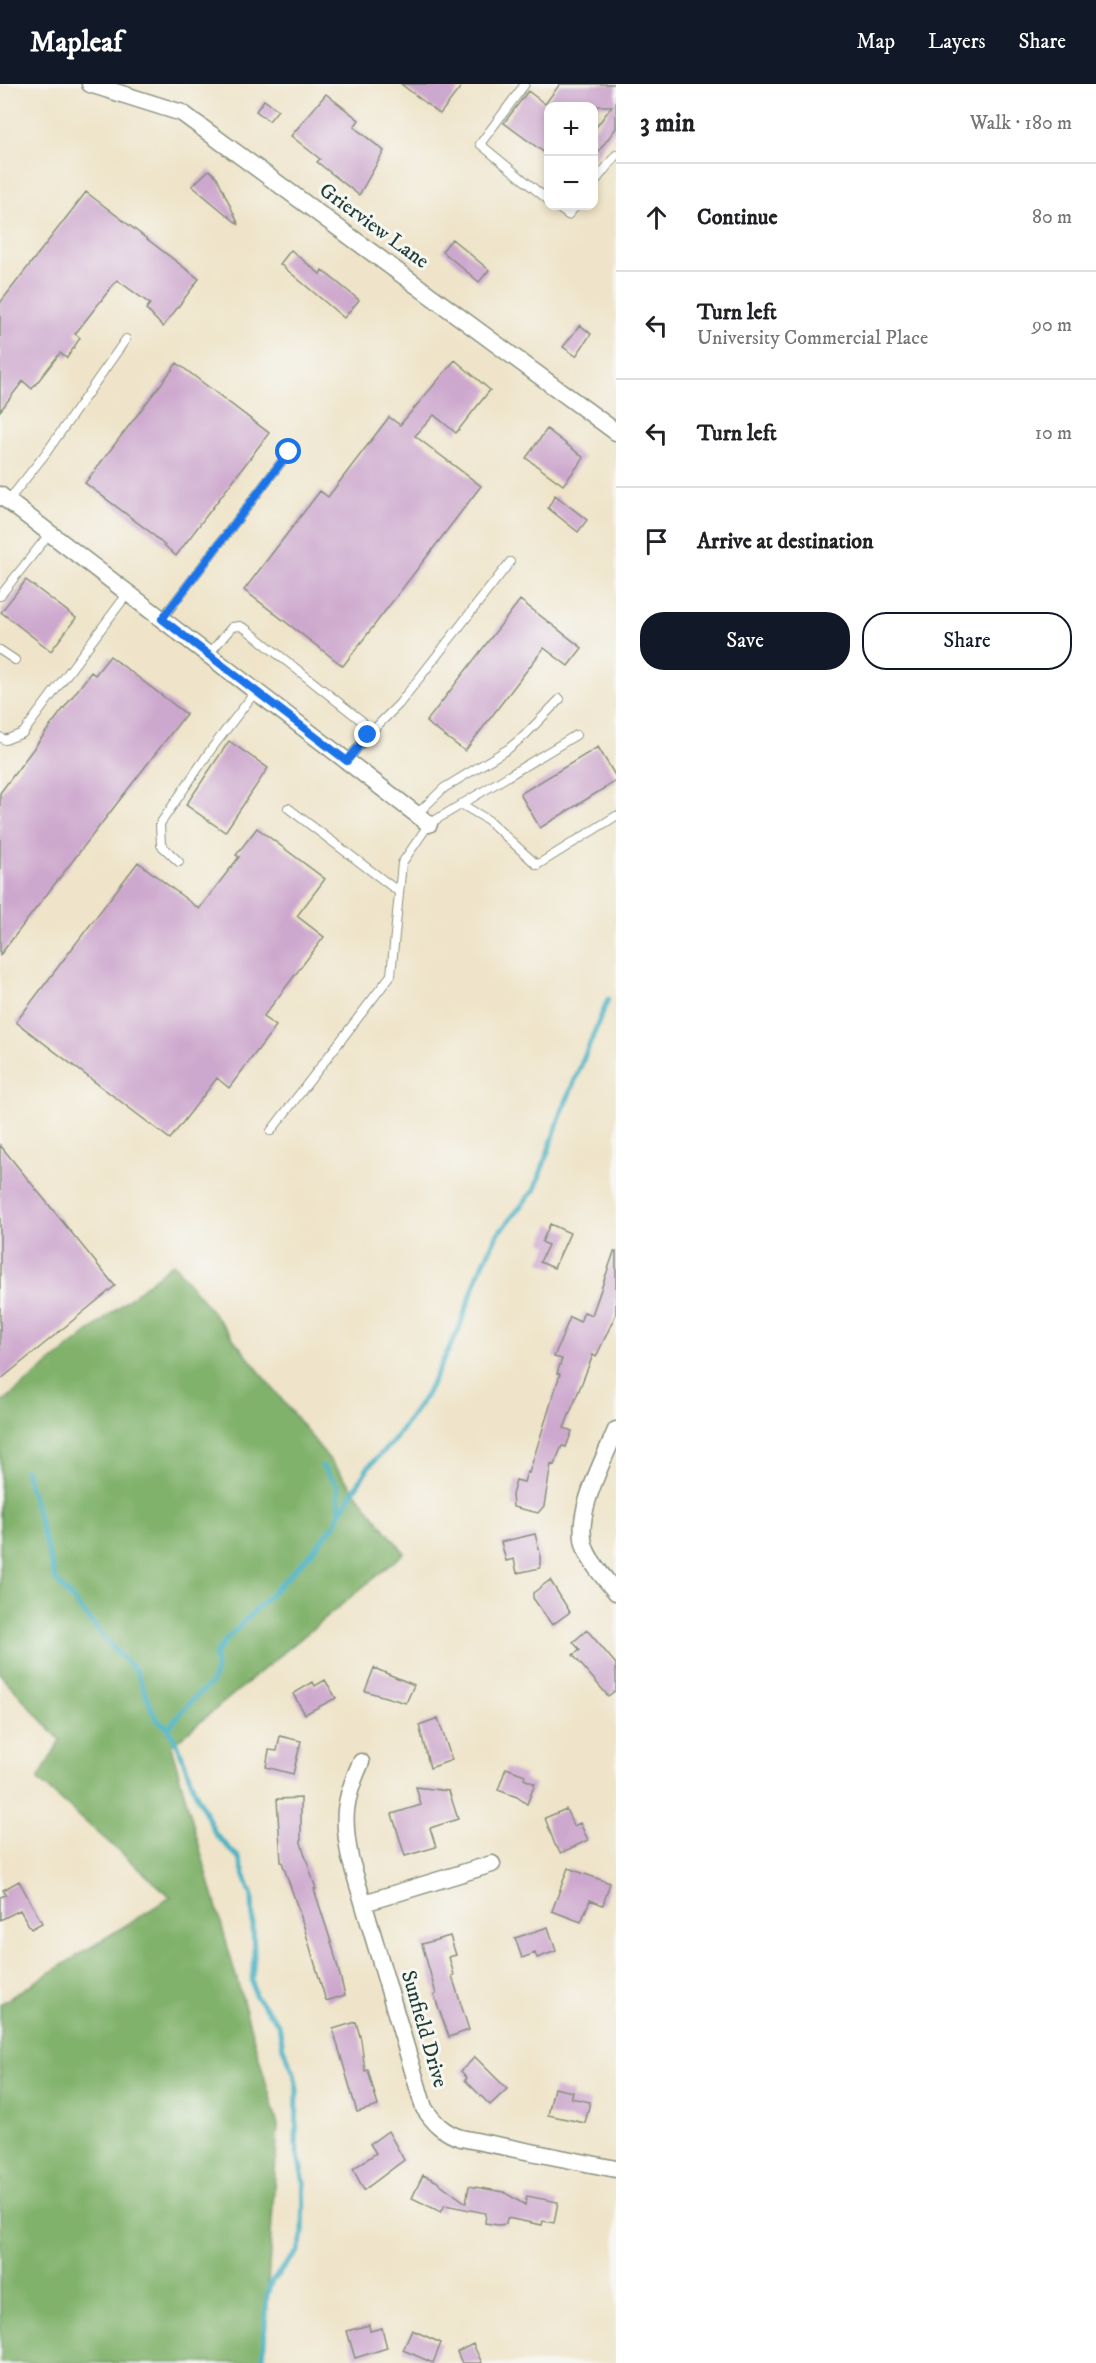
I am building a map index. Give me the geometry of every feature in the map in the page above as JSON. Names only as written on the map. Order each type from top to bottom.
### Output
[{"type":"street","name":"Grierview Lane","points":[[90,84],[183,113],[616,432]]},
{"type":"street","points":[[2,497],[423,819]]},
{"type":"street","points":[[616,1430],[586,1506],[582,1523],[586,1550],[594,1565],[616,1592]]},
{"type":"street","name":"Sunfield Drive","points":[[361,1762],[346,1800],[345,1821],[350,1858],[421,2100],[433,2121],[446,2132],[461,2139],[616,2169]]},
{"type":"street","points":[[364,1903],[492,1864]]},
{"type":"lane","points":[[525,84],[480,144],[544,196]]},
{"type":"lane","points":[[598,178],[616,155]]},
{"type":"lane","points":[[561,210],[568,215],[572,210]]},
{"type":"lane","points":[[2,497],[45,453],[126,339]]},
{"type":"lane","points":[[162,619],[289,452]]},
{"type":"lane","points":[[0,596],[50,533]]},
{"type":"lane","points":[[347,761],[368,735],[399,704],[510,562]]},
{"type":"lane","points":[[0,737],[5,740],[23,733],[128,593]]},
{"type":"lane","points":[[208,655],[232,627],[240,626],[362,721],[367,728],[368,735]]},
{"type":"lane","points":[[0,650],[15,660]]},
{"type":"lane","points":[[179,862],[161,845],[160,824],[212,748],[256,692]]},
{"type":"lane","points":[[271,1131],[391,975],[402,864],[423,819],[444,788],[508,749],[560,699]]},
{"type":"lane","points":[[423,819],[461,804],[576,735]]},
{"type":"lane","points":[[461,804],[488,820],[537,865],[616,816]]},
{"type":"lane","points":[[288,808],[399,892]]},
{"type":"green space","points":[[173,1263],[404,1553],[171,1746],[278,2125],[263,2363],[0,2363],[0,2004],[171,1897],[38,1780],[60,1740],[0,1674],[0,1404]]},
{"type":"building","points":[[401,84],[463,84],[440,114]]},
{"type":"building","points":[[560,84],[616,84],[616,128],[598,153],[598,125],[612,106],[598,106],[598,102],[546,102]]},
{"type":"building","points":[[528,91],[544,103],[544,152],[504,123]]},
{"type":"building","points":[[326,94],[359,120],[354,127],[384,151],[359,195],[317,162],[320,159],[291,136]]},
{"type":"building","points":[[264,100],[278,110],[269,121],[256,111]]},
{"type":"building","points":[[209,170],[217,177],[239,225],[192,186]]},
{"type":"building","points":[[86,192],[199,279],[163,327],[146,309],[150,304],[117,280],[75,334],[80,338],[67,358],[60,353],[32,389],[23,381],[0,411],[0,303]]},
{"type":"building","points":[[452,239],[489,270],[479,282],[442,251]]},
{"type":"building","points":[[291,250],[320,274],[322,270],[359,300],[344,318],[280,264]]},
{"type":"building","points":[[580,325],[591,334],[576,356],[563,347]]},
{"type":"building","points":[[455,360],[490,390],[456,433],[434,415],[415,436],[481,486],[343,666],[244,590],[320,491],[328,497],[389,417],[400,425]]},
{"type":"building","points":[[177,363],[269,433],[176,556],[150,532],[85,483]]},
{"type":"building","points":[[547,429],[584,458],[563,485],[526,458]]},
{"type":"building","points":[[555,495],[587,520],[578,532],[548,508]]},
{"type":"building","points":[[26,580],[76,618],[51,651],[1,612]]},
{"type":"building","points":[[520,600],[582,648],[568,666],[544,648],[465,751],[426,722]]},
{"type":"building","points":[[110,656],[186,714],[0,955],[0,793],[91,672],[95,675]]},
{"type":"building","points":[[229,741],[268,768],[225,832],[186,805]]},
{"type":"building","points":[[598,747],[616,777],[616,781],[540,828],[520,794]]},
{"type":"building","points":[[257,828],[325,879],[297,916],[324,937],[263,1017],[276,1026],[229,1088],[217,1078],[170,1139],[16,1022],[138,862],[199,909],[239,857],[236,855]]},
{"type":"building","points":[[0,1145],[115,1286],[0,1380]]},
{"type":"building","points":[[550,1224],[570,1233],[554,1268],[540,1262],[548,1245],[542,1242]]},
{"type":"building","points":[[614,1252],[616,1252],[616,1314],[596,1357],[593,1355],[564,1428],[572,1431],[566,1447],[562,1446],[554,1465],[551,1464],[544,1506],[538,1513],[513,1507],[512,1495],[516,1480],[524,1482],[527,1472],[529,1473],[560,1374],[557,1373],[562,1359],[554,1357],[570,1317],[580,1322],[584,1312],[592,1315]]},
{"type":"building","points":[[535,1534],[540,1553],[540,1568],[517,1573],[514,1559],[506,1561],[501,1542]]},
{"type":"building","points":[[550,1580],[570,1612],[552,1625],[533,1598],[533,1593]]},
{"type":"building","points":[[587,1630],[616,1664],[616,1690],[608,1696],[573,1655],[580,1650],[573,1642]]},
{"type":"building","points":[[374,1668],[414,1685],[406,1703],[365,1691]]},
{"type":"building","points":[[325,1680],[336,1698],[305,1714],[293,1694],[313,1682],[315,1686]]},
{"type":"building","points":[[438,1718],[452,1760],[430,1768],[419,1725]]},
{"type":"building","points":[[280,1736],[301,1741],[293,1774],[266,1767],[269,1750],[277,1751]]},
{"type":"building","points":[[506,1768],[525,1775],[524,1779],[535,1784],[527,1804],[517,1797],[498,1790]]},
{"type":"building","points":[[416,1787],[449,1791],[458,1819],[430,1828],[436,1847],[405,1856],[392,1814],[421,1805]]},
{"type":"building","points":[[301,1798],[301,1843],[345,1995],[326,2001],[301,1917],[281,1862],[277,1799]]},
{"type":"building","points":[[566,1809],[574,1826],[580,1823],[588,1840],[561,1853],[555,1845],[545,1818]]},
{"type":"building","points":[[568,1868],[610,1883],[603,1905],[590,1900],[581,1922],[552,1911]]},
{"type":"building","points":[[19,1881],[42,1923],[31,1929],[20,1910],[0,1920],[0,1897],[6,1895],[3,1890]]},
{"type":"building","points":[[548,1927],[556,1951],[537,1958],[535,1953],[522,1958],[515,1938]]},
{"type":"building","points":[[450,1936],[456,1955],[449,1957],[454,1975],[452,1976],[469,2030],[449,2037],[434,1995],[436,1994],[422,1944]]},
{"type":"building","points":[[356,2022],[365,2071],[368,2070],[378,2106],[357,2112],[333,2029]]},
{"type":"building","points":[[475,2057],[507,2089],[490,2105],[465,2080],[467,2078],[461,2071]]},
{"type":"building","points":[[554,2088],[573,2092],[571,2098],[590,2102],[585,2123],[548,2115]]},
{"type":"building","points":[[388,2131],[404,2160],[364,2190],[353,2169],[376,2153],[370,2144]]},
{"type":"building","points":[[423,2175],[436,2181],[466,2203],[469,2186],[504,2192],[525,2205],[527,2196],[558,2202],[554,2223],[543,2221],[542,2225],[507,2218],[506,2224],[498,2225],[485,2223],[486,2213],[445,2205],[441,2212],[412,2198]]},
{"type":"building","points":[[369,2325],[370,2331],[382,2328],[387,2348],[355,2358],[347,2331]]},
{"type":"building","points":[[412,2330],[441,2343],[433,2363],[403,2350]]},
{"type":"building","points":[[473,2344],[482,2363],[462,2363],[457,2352]]},
{"type":"waterway","points":[[339,1515],[369,1466],[392,1443],[426,1395],[459,1329],[479,1272],[497,1235],[535,1189],[561,1114],[608,999]]},
{"type":"waterway","points":[[168,1728],[195,1697],[211,1684],[216,1671],[215,1655],[226,1640],[311,1553],[336,1523],[340,1511],[337,1485],[322,1466]]},
{"type":"waterway","points":[[25,1470],[56,1580],[114,1649],[136,1671],[156,1719],[168,1728],[179,1748],[194,1789],[216,1835],[238,1857],[252,1896],[254,1956],[252,1980],[255,1995],[279,2025],[283,2048],[294,2073],[297,2089],[296,2146],[304,2183],[303,2234],[298,2251],[272,2281],[267,2294],[263,2363]]},
{"type":"route","points":[[289,452],[162,619],[347,761],[368,735]]}]
